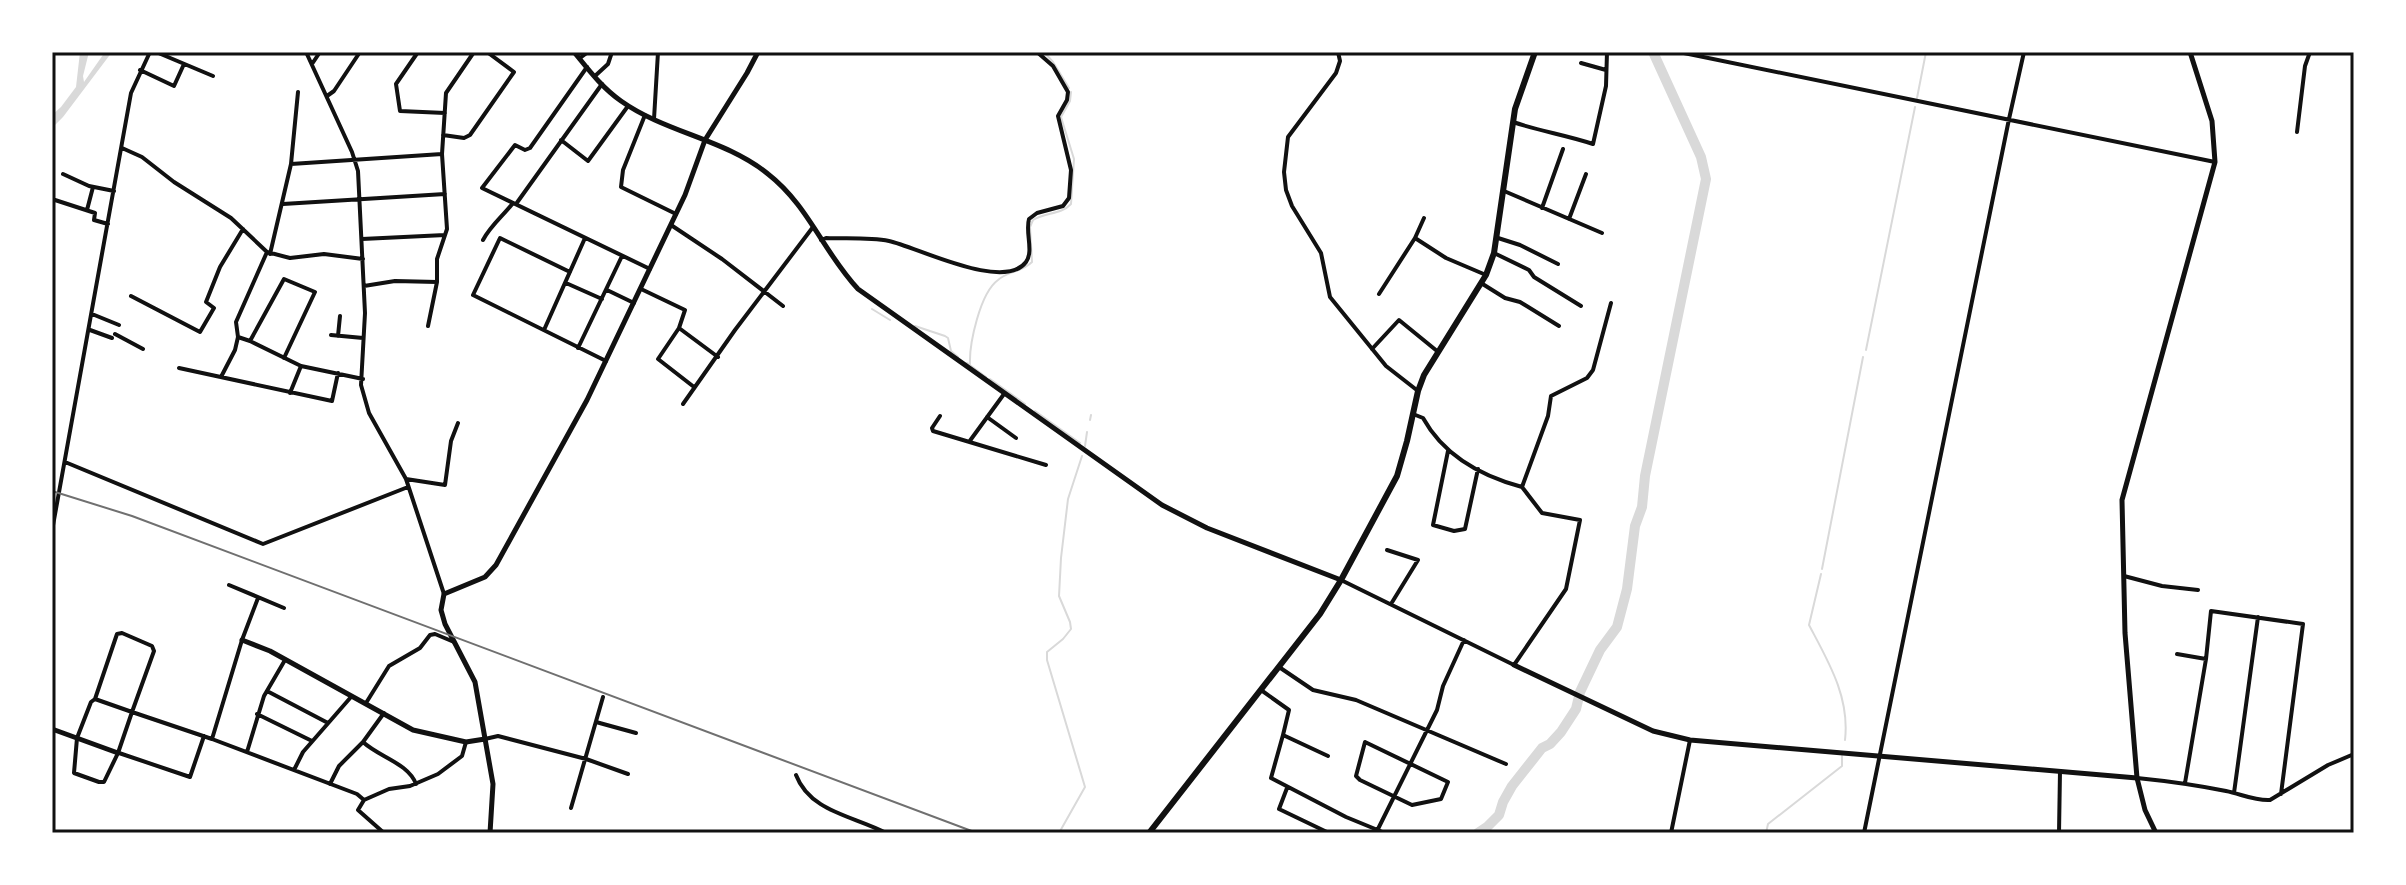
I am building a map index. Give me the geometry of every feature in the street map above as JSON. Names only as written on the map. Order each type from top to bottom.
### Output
[{"type":"main road","points":[[1149,833],[1320,614],[1397,476],[1418,391],[1437,351],[1486,275],[1494,253],[1513,122],[1519,94],[1535,52]]},
{"type":"street","points":[[52,531],[131,93],[140,70],[153,52],[213,76]]},
{"type":"street","points":[[306,52],[355,160],[364,286],[361,385],[369,413],[406,479],[444,594],[442,617],[475,682],[493,784],[490,833]]},
{"type":"street","points":[[312,64],[320,52]]},
{"type":"street","points":[[327,96],[334,91],[360,52]]},
{"type":"street","points":[[418,52],[396,84],[400,111],[445,113]]},
{"type":"street","points":[[428,326],[437,282],[437,259],[447,229],[442,154],[446,93],[474,52]]},
{"type":"street","points":[[443,135],[464,138],[470,135],[514,72],[487,52]]},
{"type":"street","points":[[574,52],[602,84],[628,106],[747,158],[770,175],[797,202],[843,273],[858,289],[1145,494],[1185,518],[1219,533],[1341,580],[1653,731],[1690,740],[2185,783],[2260,801],[2270,800],[2328,765],[2354,754]]},
{"type":"street","points":[[580,58],[588,52]]},
{"type":"street","points":[[595,76],[608,64],[612,52]]},
{"type":"street","points":[[654,119],[658,52]]},
{"type":"street","points":[[444,594],[485,577],[496,565],[571,433],[671,225],[705,140],[758,52]]},
{"type":"street","points":[[821,240],[890,241],[982,271],[1006,271],[1025,264],[1029,257],[1029,219],[1037,213],[1063,206],[1070,193],[1070,160],[1058,121],[1068,92],[1053,66],[1037,52]]},
{"type":"street","points":[[1338,52],[1340,61],[1336,73],[1288,137],[1284,172],[1286,190],[1292,206],[1321,253],[1330,297],[1386,366],[1418,391]]},
{"type":"street","points":[[1513,122],[1593,144],[1606,86],[1607,52]]},
{"type":"street","points":[[1679,52],[2215,162]]},
{"type":"street","points":[[1864,833],[2024,52]]},
{"type":"street","points":[[2156,833],[2145,810],[2137,778],[2125,633],[2122,500],[2215,162],[2212,121],[2190,52]]},
{"type":"street","points":[[2297,132],[2305,66],[2310,52]]},
{"type":"street","points":[[1581,63],[1606,70]]},
{"type":"street","points":[[140,70],[174,86],[184,64]]},
{"type":"street","points":[[587,67],[530,148],[525,150],[515,145],[482,188],[650,269]]},
{"type":"street","points":[[483,240],[494,222],[515,203],[602,84]]},
{"type":"street","points":[[221,377],[235,350],[238,337],[236,322],[268,253],[283,204],[291,164],[298,92]]},
{"type":"street","points":[[561,140],[588,161],[628,106]]},
{"type":"street","points":[[645,115],[623,170],[621,187],[676,214]]},
{"type":"street","points":[[122,148],[142,157],[174,182],[231,218],[268,253],[290,258],[324,254],[363,259]]},
{"type":"street","points":[[1542,208],[1563,149]]},
{"type":"street","points":[[291,164],[442,154]]},
{"type":"street","points":[[63,174],[93,187],[114,191]]},
{"type":"street","points":[[1569,219],[1586,174]]},
{"type":"street","points":[[87,210],[93,187]]},
{"type":"street","points":[[1504,191],[1602,233]]},
{"type":"street","points":[[283,204],[445,194]]},
{"type":"street","points":[[55,200],[95,213],[94,220],[108,224]]},
{"type":"street","points":[[1379,294],[1415,238],[1424,218]]},
{"type":"street","points":[[671,225],[783,306]]},
{"type":"street","points":[[683,404],[813,227]]},
{"type":"street","points":[[131,296],[200,332],[214,308],[206,302],[220,267],[243,229]]},
{"type":"street","points":[[362,239],[445,235]]},
{"type":"street","points":[[570,272],[500,238],[473,295],[606,361]]},
{"type":"street","points":[[544,330],[585,238]]},
{"type":"street","points":[[1415,238],[1446,258],[1486,275]]},
{"type":"street","points":[[1498,238],[1558,264]]},
{"type":"street","points":[[1494,253],[1529,270],[1534,277],[1581,306]]},
{"type":"street","points":[[578,348],[622,255]]},
{"type":"street","points":[[250,341],[284,279],[315,292],[284,358]]},
{"type":"street","points":[[364,286],[395,281],[437,282]]},
{"type":"street","points":[[566,283],[602,299]]},
{"type":"street","points":[[1481,283],[1559,326]]},
{"type":"street","points":[[641,289],[685,310],[679,328],[658,359],[694,387]]},
{"type":"street","points":[[606,290],[634,303]]},
{"type":"street","points":[[1522,487],[1548,416],[1551,396],[1587,378],[1593,370],[1611,303]]},
{"type":"street","points":[[92,314],[119,325]]},
{"type":"street","points":[[338,336],[340,316]]},
{"type":"street","points":[[1372,349],[1399,320],[1437,351]]},
{"type":"street","points":[[679,328],[718,357]]},
{"type":"street","points":[[90,330],[114,336],[143,349]]},
{"type":"street","points":[[331,335],[363,338]]},
{"type":"street","points":[[238,337],[301,366],[363,379]]},
{"type":"street","points":[[290,393],[301,366]]},
{"type":"street","points":[[179,368],[332,401],[338,373]]},
{"type":"street","points":[[969,442],[1004,394]]},
{"type":"street","points":[[1413,414],[1423,418],[1432,434],[1448,451],[1499,481],[1522,487],[1542,513],[1580,520],[1566,589],[1514,665]]},
{"type":"street","points":[[940,416],[933,431],[1046,465]]},
{"type":"street","points":[[987,417],[1016,438]]},
{"type":"street","points":[[406,479],[445,485],[451,441],[458,423]]},
{"type":"street","points":[[1448,451],[1433,525],[1454,531],[1465,529],[1478,469]]},
{"type":"street","points":[[65,462],[263,544],[408,487]]},
{"type":"street","points":[[1387,550],[1418,560],[1391,604]]},
{"type":"street","points":[[2124,576],[2162,586],[2198,590]]},
{"type":"street","points":[[229,585],[284,608]]},
{"type":"street","points":[[212,739],[258,598]]},
{"type":"street","points":[[2185,783],[2211,611],[2303,624],[2281,794]]},
{"type":"street","points":[[2234,793],[2258,617]]},
{"type":"street","points":[[122,633],[152,646],[154,651],[132,712],[104,782],[74,773],[77,738],[95,699],[117,634],[122,633]]},
{"type":"street","points":[[366,703],[389,666],[420,648],[430,635],[454,642]]},
{"type":"street","points":[[242,640],[413,730],[466,742],[498,736],[586,759],[628,774]]},
{"type":"street","points":[[1376,831],[1437,710],[1443,686],[1464,640]]},
{"type":"street","points":[[2177,654],[2206,659]]},
{"type":"street","points":[[247,752],[257,714],[285,660]]},
{"type":"street","points":[[1279,667],[1313,690],[1356,700],[1506,764]]},
{"type":"street","points":[[1261,690],[1289,710],[1271,778],[1385,833]]},
{"type":"street","points":[[267,691],[328,723]]},
{"type":"street","points":[[294,770],[303,752],[352,696]]},
{"type":"street","points":[[571,808],[603,697]]},
{"type":"street","points":[[95,699],[247,752],[357,794],[364,800]]},
{"type":"street","points":[[330,784],[339,766],[363,742],[384,713]]},
{"type":"street","points":[[257,714],[312,741]]},
{"type":"street","points":[[596,722],[636,733]]},
{"type":"street","points":[[52,729],[190,777],[204,736]]},
{"type":"street","points":[[1283,735],[1328,756]]},
{"type":"street","points":[[1671,833],[1690,740]]},
{"type":"street","points":[[363,742],[412,773],[416,784]]},
{"type":"street","points":[[384,833],[358,810],[364,800],[389,789],[416,784],[453,765],[462,756],[466,742]]},
{"type":"street","points":[[1365,742],[1448,782],[1441,799],[1412,805],[1393,796],[1356,776],[1365,742]]},
{"type":"street","points":[[2059,833],[2060,771]]},
{"type":"street","points":[[796,775],[800,786],[818,805],[886,833]]},
{"type":"street","points":[[1287,788],[1279,809],[1329,833]]},
{"type":"shaded area","points":[[80,52],[89,52],[84,82],[105,52],[112,52],[52,128],[52,115],[76,87]]},
{"type":"waterway","points":[[1044,52],[1069,88]]},
{"type":"waterway","points":[[1478,833],[1499,815],[1512,786],[1542,748],[1561,732],[1576,709],[1580,692],[1600,650],[1617,627],[1627,589],[1635,526],[1642,507],[1645,476],[1706,179],[1701,157],[1653,52]]},
{"type":"waterway","points":[[1917,98],[1926,52]]},
{"type":"waterway","points":[[970,365],[974,332],[986,296],[1002,277],[1032,262],[1030,227],[1033,220],[1063,210],[1071,204],[1074,159],[1061,117],[1070,101],[1071,92]]},
{"type":"waterway","points":[[1866,350],[1915,107]]},
{"type":"waterway","points":[[872,309],[890,320]]},
{"type":"waterway","points":[[915,326],[948,338],[951,351],[958,357]]},
{"type":"waterway","points":[[1822,569],[1863,357]]},
{"type":"waterway","points":[[967,363],[986,377]]},
{"type":"waterway","points":[[990,379],[1025,404]]},
{"type":"waterway","points":[[1035,411],[1080,443]]},
{"type":"waterway","points":[[1090,420],[1091,415]]},
{"type":"waterway","points":[[1085,446],[1087,432]]},
{"type":"waterway","points":[[1059,833],[1085,787],[1047,660],[1047,652],[1071,629],[1059,596],[1061,558],[1068,499],[1082,456]]},
{"type":"waterway","points":[[1821,574],[1809,625],[1841,694],[1845,740]]},
{"type":"waterway","points":[[1766,833],[1768,824],[1842,766],[1842,756]]},
{"type":"railway","points":[[52,491],[132,516],[977,833]]}]
